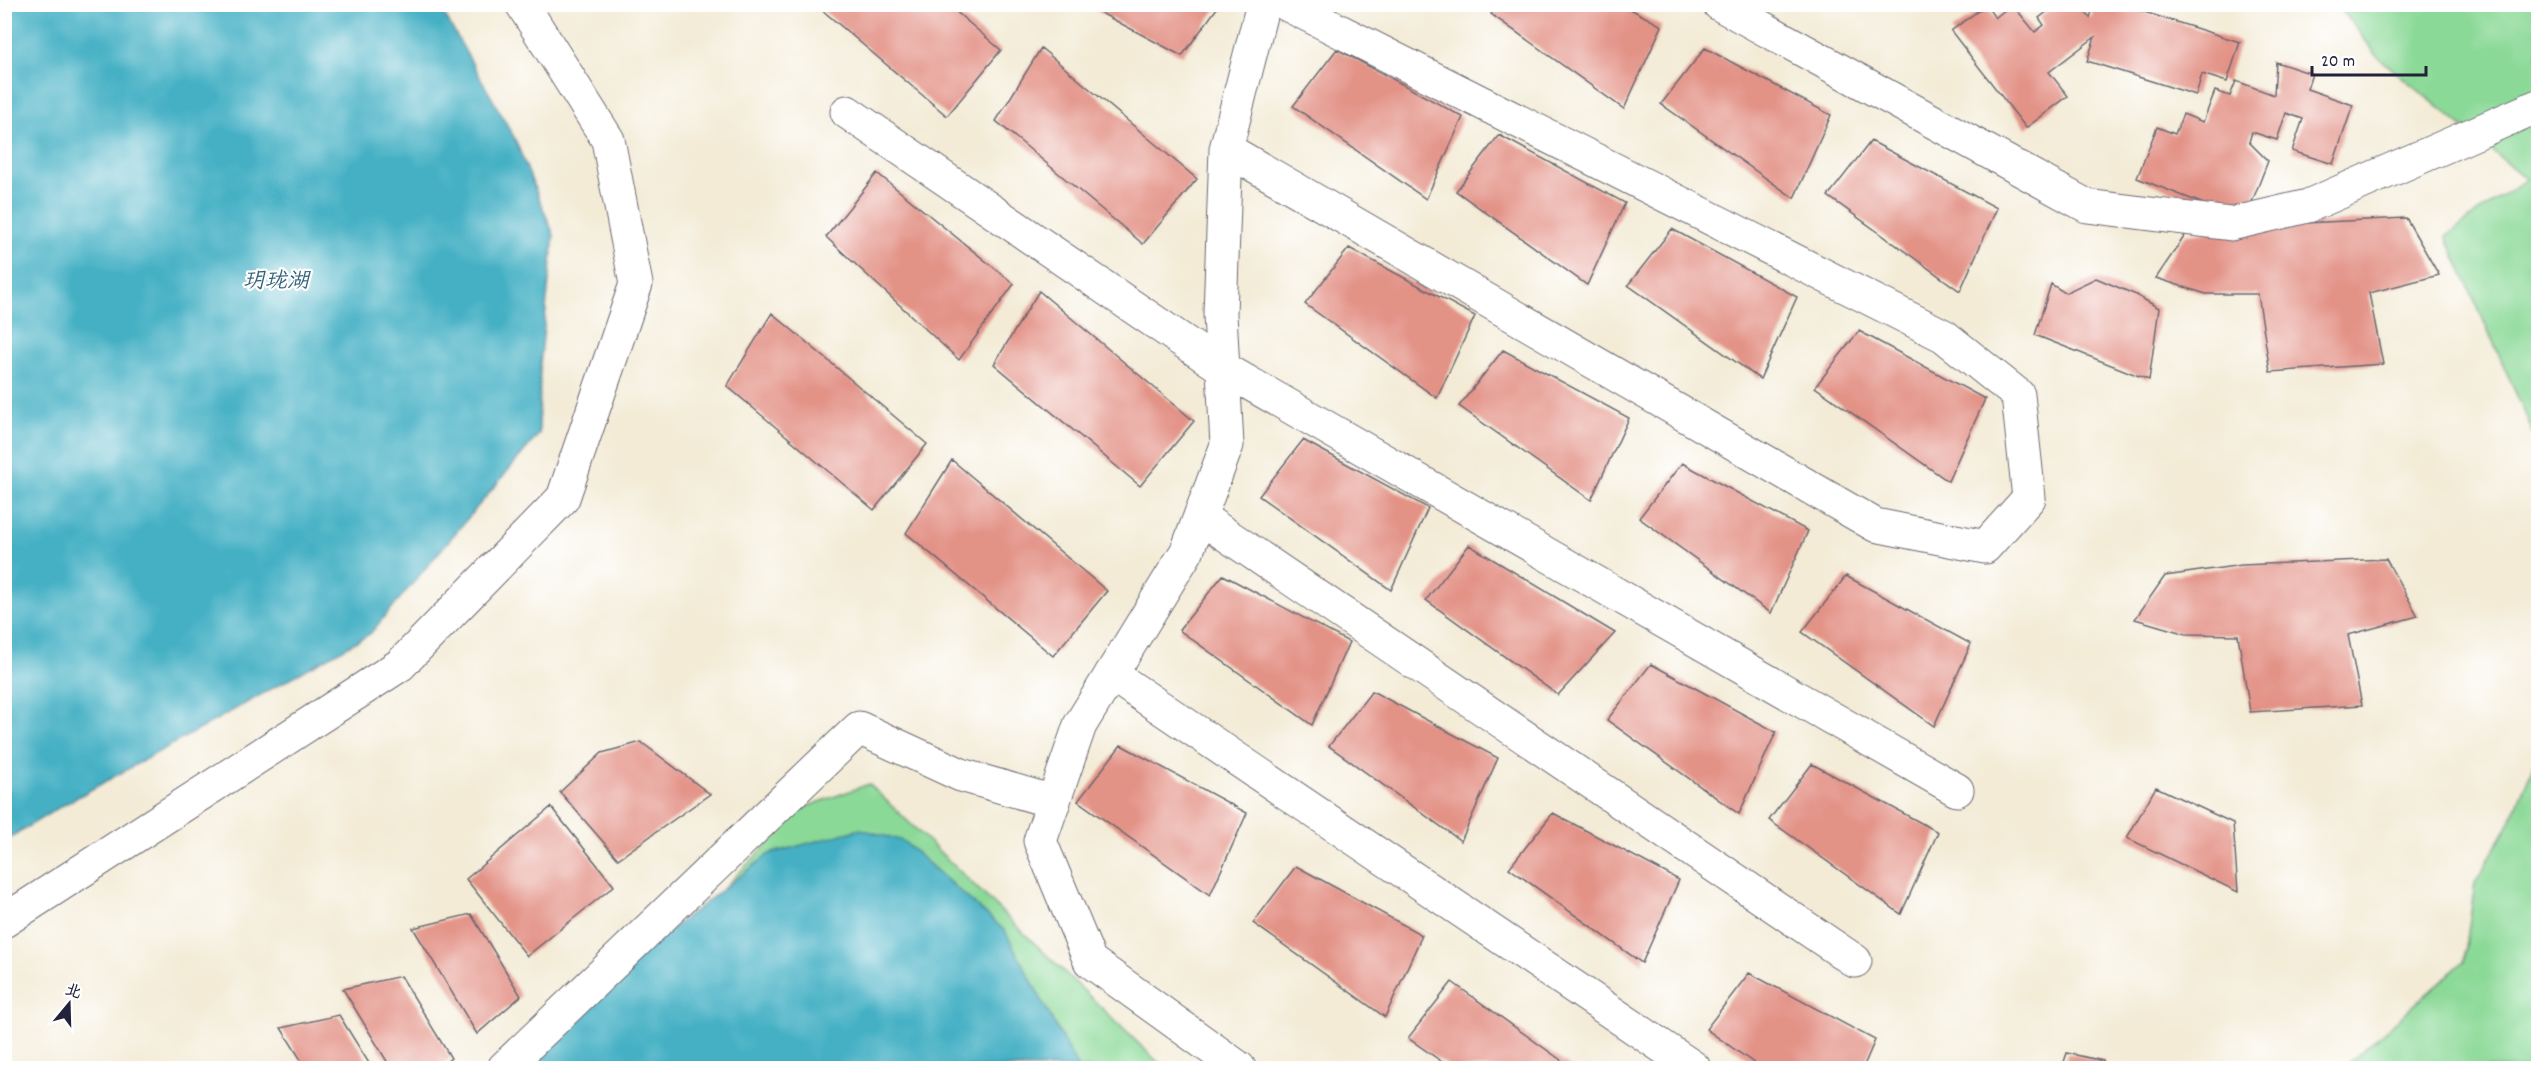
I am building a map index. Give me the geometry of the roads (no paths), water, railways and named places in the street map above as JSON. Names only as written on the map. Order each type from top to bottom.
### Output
[{"type":"street","points":[[4,921],[400,666],[562,498],[636,284],[609,140],[522,4]]},
{"type":"street","points":[[1239,1068],[1090,961],[1040,841],[1080,725],[1186,551],[1227,445],[1221,367],[1220,314],[1226,150],[1263,4]]},
{"type":"street","points":[[1226,150],[1875,525],[1985,547],[2029,498],[2018,395],[1944,336],[1287,4]]},
{"type":"street","points":[[1719,4],[2087,206],[2230,224],[2308,206],[2538,106]]},
{"type":"street","points":[[847,112],[1221,367],[1957,790]]},
{"type":"street","points":[[1200,517],[1856,961]]},
{"type":"street","points":[[1111,674],[1694,1068]]},
{"type":"street","points":[[504,1068],[859,728],[961,775],[1054,802]]},
{"type":"water","name":"玥珑湖","points":[[5,4],[439,5],[514,137],[554,235],[540,365],[539,434],[370,634],[58,808],[5,841]]},
{"type":"water","points":[[861,829],[903,841],[1005,931],[1078,1068],[526,1068],[637,955],[769,854]]}]
